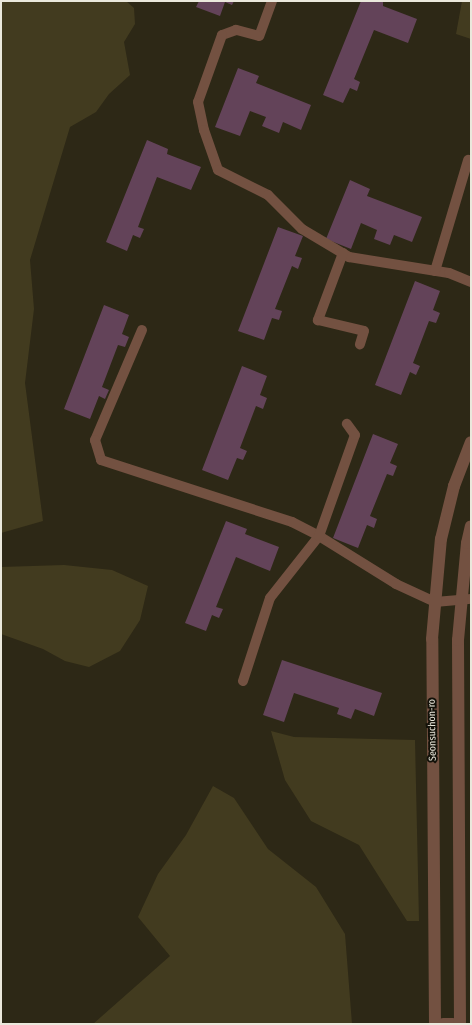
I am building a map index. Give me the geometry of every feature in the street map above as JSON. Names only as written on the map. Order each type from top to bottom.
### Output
[{"type":"street","name":"Seonsuchon-ro","points":[[435,1024],[432,639],[441,539],[454,486],[471,442]]},
{"type":"street","points":[[460,1024],[458,640],[466,599],[471,526]]},
{"type":"street","points":[[443,1024],[453,1024]]},
{"type":"lane","points":[[272,1],[259,36],[236,30],[222,34],[198,102],[204,130],[218,170],[268,194],[302,229],[349,257],[435,271],[471,282]]},
{"type":"lane","points":[[435,271],[468,160]]},
{"type":"lane","points":[[343,253],[318,320],[364,331],[360,344]]},
{"type":"lane","points":[[142,330],[95,440],[101,460],[292,522],[319,536],[396,584],[435,602],[466,599]]},
{"type":"lane","points":[[243,681],[270,598],[319,536],[355,435],[347,424]]},
{"type":"shaded area","points":[[1,1],[126,1],[134,8],[135,24],[124,42],[130,75],[109,94],[96,112],[70,127],[30,260],[34,309],[25,383],[43,521],[1,533]]},
{"type":"shaded area","points":[[462,1],[471,1],[471,39],[456,34]]},
{"type":"shaded area","points":[[64,565],[112,570],[148,586],[140,620],[120,651],[89,667],[65,661],[43,649],[1,634],[1,567]]},
{"type":"shaded area","points":[[271,731],[294,737],[415,740],[419,921],[407,921],[359,845],[311,821],[285,780]]},
{"type":"shaded area","points":[[213,786],[234,798],[268,849],[316,887],[345,934],[352,1024],[93,1024],[170,956],[138,917],[158,874],[186,835]]},
{"type":"building","points":[[199,1],[234,1],[232,5],[225,2],[220,16],[196,7]]},
{"type":"building","points":[[361,1],[383,1],[383,6],[417,19],[408,43],[374,30],[354,79],[360,82],[357,91],[350,88],[343,103],[323,95]]},
{"type":"building","points":[[238,68],[259,76],[256,83],[311,105],[301,130],[283,122],[279,133],[262,126],[266,117],[250,111],[240,136],[215,127]]},
{"type":"building","points":[[147,140],[168,149],[167,154],[201,167],[191,190],[157,177],[138,227],[144,229],[140,238],[133,235],[127,251],[106,242]]},
{"type":"building","points":[[350,180],[370,189],[367,196],[422,217],[412,242],[394,235],[390,245],[374,239],[377,230],[361,223],[351,249],[326,239]]},
{"type":"building","points":[[278,227],[303,236],[295,256],[302,258],[298,269],[292,266],[275,309],[282,311],[279,320],[272,318],[264,340],[238,331]]},
{"type":"building","points":[[415,281],[440,291],[433,310],[440,313],[436,323],[429,321],[413,363],[420,366],[416,375],[410,372],[401,395],[375,385]]},
{"type":"building","points":[[104,305],[129,315],[122,334],[129,337],[125,347],[118,345],[102,387],[109,390],[105,399],[99,396],[90,419],[64,409]]},
{"type":"building","points":[[242,366],[267,376],[260,395],[267,398],[263,409],[256,406],[240,448],[247,451],[243,460],[237,458],[228,480],[202,470]]},
{"type":"building","points":[[373,434],[398,444],[390,463],[397,466],[393,476],[387,474],[370,516],[377,519],[374,528],[367,525],[358,548],[333,538]]},
{"type":"building","points":[[226,521],[247,529],[245,534],[279,547],[270,571],[236,557],[216,607],[223,609],[219,618],[212,615],[206,631],[185,623]]},
{"type":"building","points":[[282,660],[382,693],[374,716],[355,709],[351,719],[337,714],[339,708],[294,693],[284,722],[263,715]]}]
